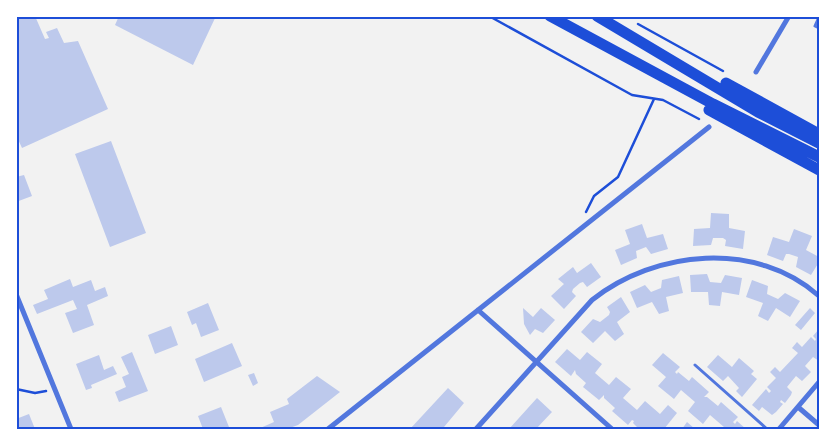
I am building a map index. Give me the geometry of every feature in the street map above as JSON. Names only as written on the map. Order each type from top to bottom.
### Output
[{"type":"highway","points":[[550,16],[603,46],[819,157]]},
{"type":"highway","points":[[597,16],[671,58],[758,112],[819,142]]},
{"type":"highway","points":[[603,46],[633,68],[819,170]]},
{"type":"highway","points":[[671,58],[696,67],[819,134]]},
{"type":"street","points":[[756,72],[789,16]]},
{"type":"street","points":[[328,429],[709,127]]},
{"type":"street","points":[[476,429],[592,300],[621,280],[654,266],[678,260],[736,258],[778,270],[819,296]]},
{"type":"street","points":[[16,294],[71,429]]},
{"type":"street","points":[[478,310],[612,429]]},
{"type":"street","points":[[779,429],[819,382]]},
{"type":"street","points":[[798,407],[819,425]]},
{"type":"lane","points":[[819,17],[815,26],[819,28]]},
{"type":"lane","points":[[695,365],[767,429]]},
{"type":"path","points":[[489,16],[632,95],[663,100],[704,122]]},
{"type":"path","points":[[634,21],[729,74]]},
{"type":"path","points":[[585,214],[594,196],[618,177],[654,99]]},
{"type":"path","points":[[16,390],[35,393],[55,390]]},
{"type":"building","points":[[16,16],[35,16],[45,39],[49,38],[46,32],[57,28],[64,43],[78,41],[108,109],[22,148],[16,135]]},
{"type":"building","points":[[119,16],[216,16],[193,65],[115,25]]},
{"type":"building","points":[[111,141],[146,233],[110,247],[75,154]]},
{"type":"building","points":[[24,175],[32,196],[16,202],[16,177]]},
{"type":"building","points":[[711,213],[729,214],[729,228],[745,231],[743,249],[725,246],[726,240],[723,238],[713,238],[711,245],[693,246],[694,229],[710,228]]},
{"type":"building","points":[[642,224],[647,238],[663,234],[668,249],[651,254],[646,247],[636,251],[637,258],[621,265],[615,250],[630,244],[625,230]]},
{"type":"building","points":[[794,229],[812,236],[806,250],[819,257],[819,262],[811,275],[796,267],[798,257],[786,254],[783,261],[767,255],[773,237],[789,242]]},
{"type":"building","points":[[591,263],[601,277],[587,287],[583,282],[573,289],[572,292],[576,296],[564,309],[551,296],[564,284],[558,279],[573,267],[577,273]]},
{"type":"building","points":[[707,274],[710,282],[721,283],[725,275],[742,278],[739,295],[722,292],[720,306],[709,305],[708,292],[691,292],[690,275]]},
{"type":"building","points":[[679,276],[683,293],[666,297],[669,311],[659,314],[652,302],[637,308],[630,292],[645,285],[651,292],[661,288],[662,280]]},
{"type":"building","points":[[70,279],[73,287],[91,280],[95,291],[105,287],[108,296],[87,305],[94,325],[73,333],[65,313],[77,309],[73,300],[37,314],[33,305],[48,299],[44,290]]},
{"type":"building","points":[[752,280],[768,286],[767,294],[778,299],[785,293],[800,301],[790,317],[776,308],[768,321],[758,316],[763,303],[746,297]]},
{"type":"building","points":[[621,297],[630,312],[617,322],[624,334],[615,341],[605,331],[593,343],[581,332],[593,319],[600,322],[609,315],[610,312],[607,307]]},
{"type":"building","points":[[208,303],[219,330],[201,337],[196,323],[192,325],[187,312]]},
{"type":"building","points":[[523,308],[533,317],[541,308],[555,320],[543,333],[535,329],[530,335],[524,324]]},
{"type":"building","points":[[810,308],[815,313],[801,330],[795,325]]},
{"type":"building","points":[[171,326],[178,345],[155,354],[148,335]]},
{"type":"building","points":[[819,329],[819,361],[813,357],[805,366],[811,372],[802,381],[796,376],[787,387],[792,392],[791,395],[785,403],[781,400],[780,402],[783,404],[772,415],[762,407],[759,411],[752,405],[766,389],[769,393],[771,391],[767,387],[776,378],[770,372],[775,367],[780,372],[798,353],[792,348],[797,342],[802,347],[811,337],[815,341],[816,339],[813,336]]},
{"type":"building","points":[[232,343],[242,366],[204,382],[195,359]]},
{"type":"building","points":[[567,349],[580,360],[587,352],[602,364],[595,373],[609,385],[616,377],[631,389],[623,398],[637,410],[645,401],[660,414],[668,405],[677,413],[664,429],[639,429],[632,420],[628,425],[612,411],[615,408],[604,398],[604,395],[599,400],[583,387],[586,383],[576,374],[575,370],[571,376],[555,362]]},
{"type":"building","points":[[132,352],[148,391],[119,402],[115,392],[126,387],[122,377],[129,374],[121,357]]},
{"type":"building","points":[[663,353],[680,367],[675,372],[677,374],[678,372],[689,381],[692,377],[709,392],[704,397],[707,397],[718,406],[721,402],[738,417],[733,422],[735,424],[737,421],[746,429],[723,429],[724,427],[710,415],[703,424],[688,411],[695,402],[681,390],[674,399],[658,386],[666,377],[652,365]]},
{"type":"building","points":[[99,355],[104,370],[113,366],[117,374],[91,385],[92,388],[86,390],[76,364]]},
{"type":"building","points":[[718,355],[732,367],[739,358],[754,371],[751,374],[757,379],[742,397],[736,391],[739,388],[728,376],[723,381],[707,367]]},
{"type":"building","points":[[254,373],[258,383],[253,386],[248,375]]},
{"type":"building","points":[[317,376],[340,392],[298,425],[287,429],[258,429],[274,422],[270,412],[289,404],[287,399]]},
{"type":"building","points":[[448,388],[464,403],[444,427],[441,429],[410,429]]},
{"type":"building","points":[[537,398],[552,412],[536,429],[509,429]]},
{"type":"building","points":[[221,407],[229,427],[203,429],[198,416]]},
{"type":"building","points":[[29,414],[35,429],[16,429],[16,419]]},
{"type":"building","points":[[687,422],[695,429],[682,429]]}]
